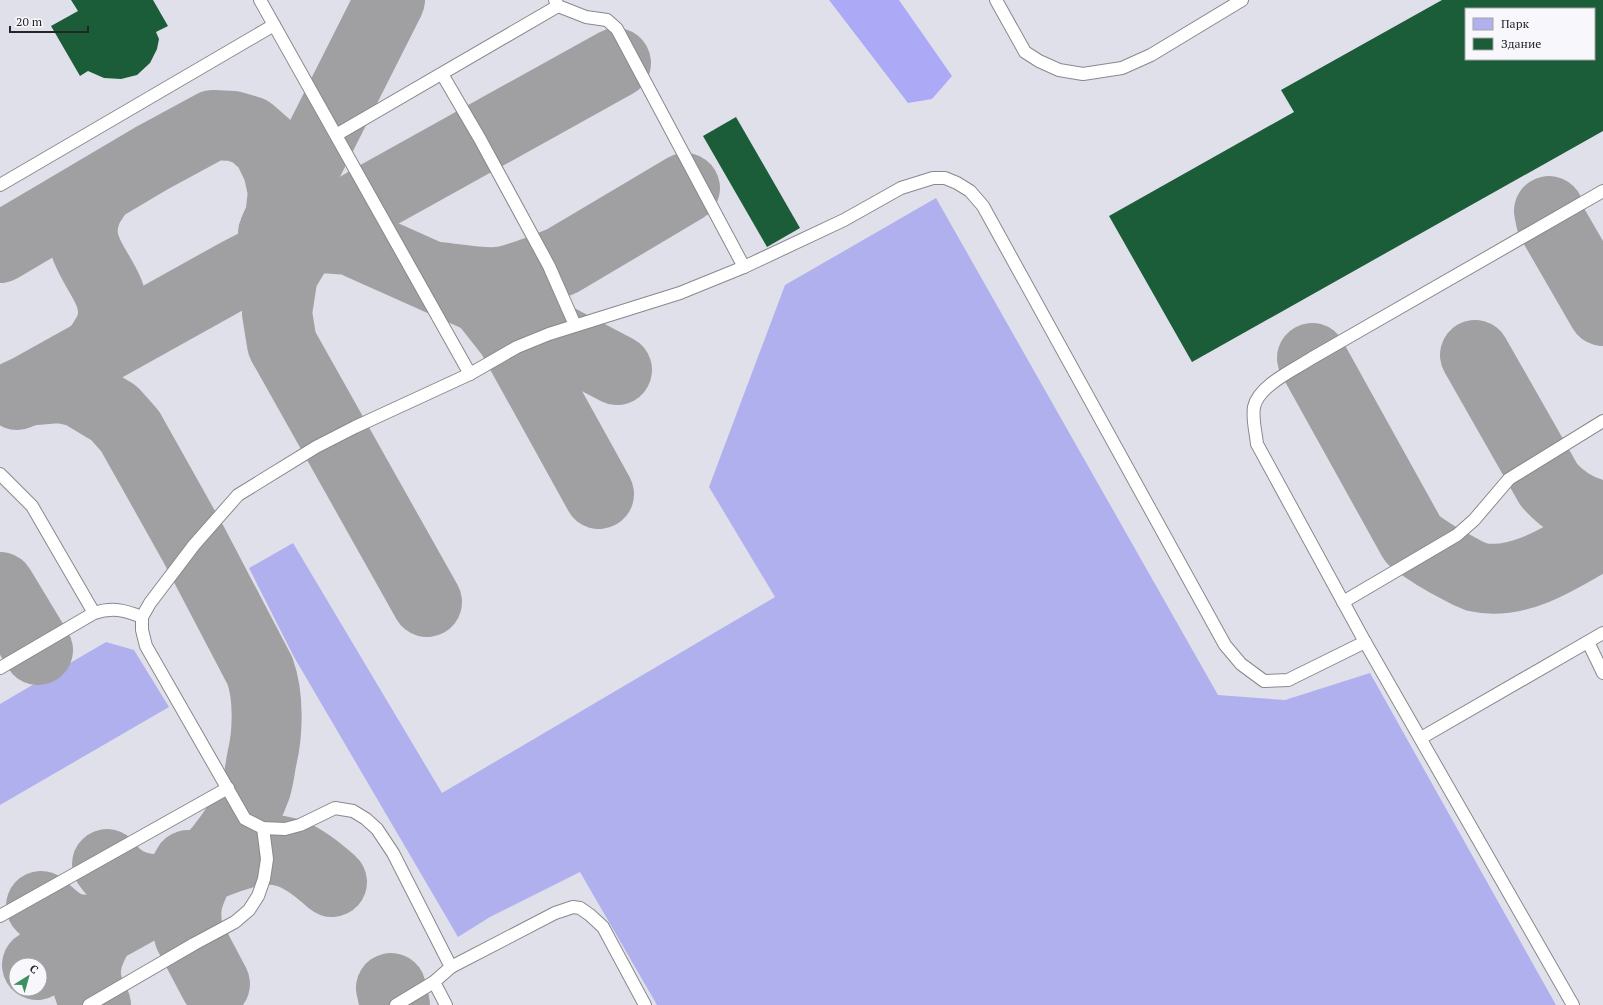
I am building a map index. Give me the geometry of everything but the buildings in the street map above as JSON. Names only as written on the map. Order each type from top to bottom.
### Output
[{"type":"lane","points":[[260,0],[470,374]]},
{"type":"lane","points":[[996,0],[1026,52],[1039,61],[1059,70],[1083,74],[1122,68],[1151,55],[1242,0]]},
{"type":"lane","points":[[336,135],[442,74],[556,3],[586,17],[607,20],[617,28],[744,267]]},
{"type":"lane","points":[[0,185],[274,25]]},
{"type":"lane","points":[[442,74],[480,139],[549,266],[575,326]]},
{"type":"lane","points":[[451,967],[393,853],[377,829],[366,819],[353,811],[336,808],[300,825],[285,829],[263,828],[245,819],[146,646],[142,630],[142,617],[150,603],[194,545],[238,495],[316,447],[355,427],[470,374],[517,347],[575,326],[680,293],[744,267],[844,220],[901,188],[933,178],[945,178],[970,191],[983,206],[1225,645],[1241,664],[1264,681],[1288,680],[1365,642]]},
{"type":"lane","points":[[1573,1005],[1365,642],[1257,444],[1254,407],[1268,386],[1312,358],[1603,191]]},
{"type":"lane","points":[[1343,602],[1457,535],[1474,520],[1509,479],[1603,421]]},
{"type":"lane","points":[[0,474],[32,506],[94,613]]},
{"type":"lane","points":[[0,668],[94,613],[104,610],[120,609],[142,617]]},
{"type":"lane","points":[[1420,738],[1603,633]]},
{"type":"lane","points":[[1588,642],[1603,673]]},
{"type":"lane","points":[[0,916],[228,788]]},
{"type":"lane","points":[[89,1005],[235,922],[249,910],[258,896],[264,878],[267,859],[263,828]]},
{"type":"lane","points":[[396,1005],[434,982],[451,967],[555,913],[573,907],[580,908],[603,927],[645,1005]]},
{"type":"lane","points":[[434,982],[446,1005]]},
{"type":"shaded area","points":[[0,0],[1603,0],[1603,1005],[0,1005]]},
{"type":"shaded area","points":[[829,0],[899,0],[952,76],[932,99],[908,103]]},
{"type":"green space","points":[[936,198],[1218,695],[1285,700],[1370,673],[1556,1005],[657,1005],[580,872],[490,917],[458,937],[294,657],[249,568],[293,543],[442,793],[775,597],[709,487],[785,285]]},
{"type":"green space","points":[[106,642],[134,650],[169,707],[0,805],[0,704]]},
{"type":"taxiway","points":[[275,228],[390,0]]},
{"type":"taxiway","points":[[17,395],[238,273],[304,239],[371,199],[616,63]]},
{"type":"taxiway","points":[[0,248],[152,158],[213,125],[233,126],[250,131],[267,146],[278,169],[283,192],[280,218],[273,233]]},
{"type":"taxiway","points":[[439,277],[497,282],[530,273],[562,261],[685,188]]},
{"type":"taxiway","points":[[96,352],[107,335],[113,316],[112,302],[108,290],[88,254],[84,241],[83,228],[86,213],[100,189]]},
{"type":"taxiway","points":[[1549,211],[1551,221],[1603,311]]},
{"type":"taxiway","points":[[427,602],[282,344],[277,313],[283,274],[304,239],[322,238],[350,240],[482,299],[617,370]]},
{"type":"taxiway","points":[[485,302],[511,335],[599,494]]},
{"type":"taxiway","points":[[1475,355],[1549,485],[1554,491],[1573,505],[1588,512],[1603,516]]},
{"type":"taxiway","points":[[1312,358],[1413,540],[1436,556],[1477,577],[1493,579],[1510,577],[1543,567],[1603,533]]},
{"type":"taxiway","points":[[26,391],[61,388],[79,392],[114,413],[130,431],[194,545],[260,671],[265,692],[267,714],[264,748],[256,788],[238,824],[212,858],[193,876],[178,887],[48,959]]},
{"type":"taxiway","points":[[0,587],[38,650]]},
{"type":"taxiway","points":[[215,984],[189,935],[187,925],[186,916],[188,900],[201,869],[240,854],[253,851],[279,851],[292,854],[305,861],[316,868],[332,882]]},
{"type":"taxiway","points":[[107,864],[113,872],[129,883],[156,889],[176,887],[188,865]]},
{"type":"taxiway","points":[[41,906],[56,919],[68,926],[81,929],[101,930],[91,949],[86,967],[87,985],[96,1005]]},
{"type":"taxiway","points":[[391,988],[395,1005]]}]
